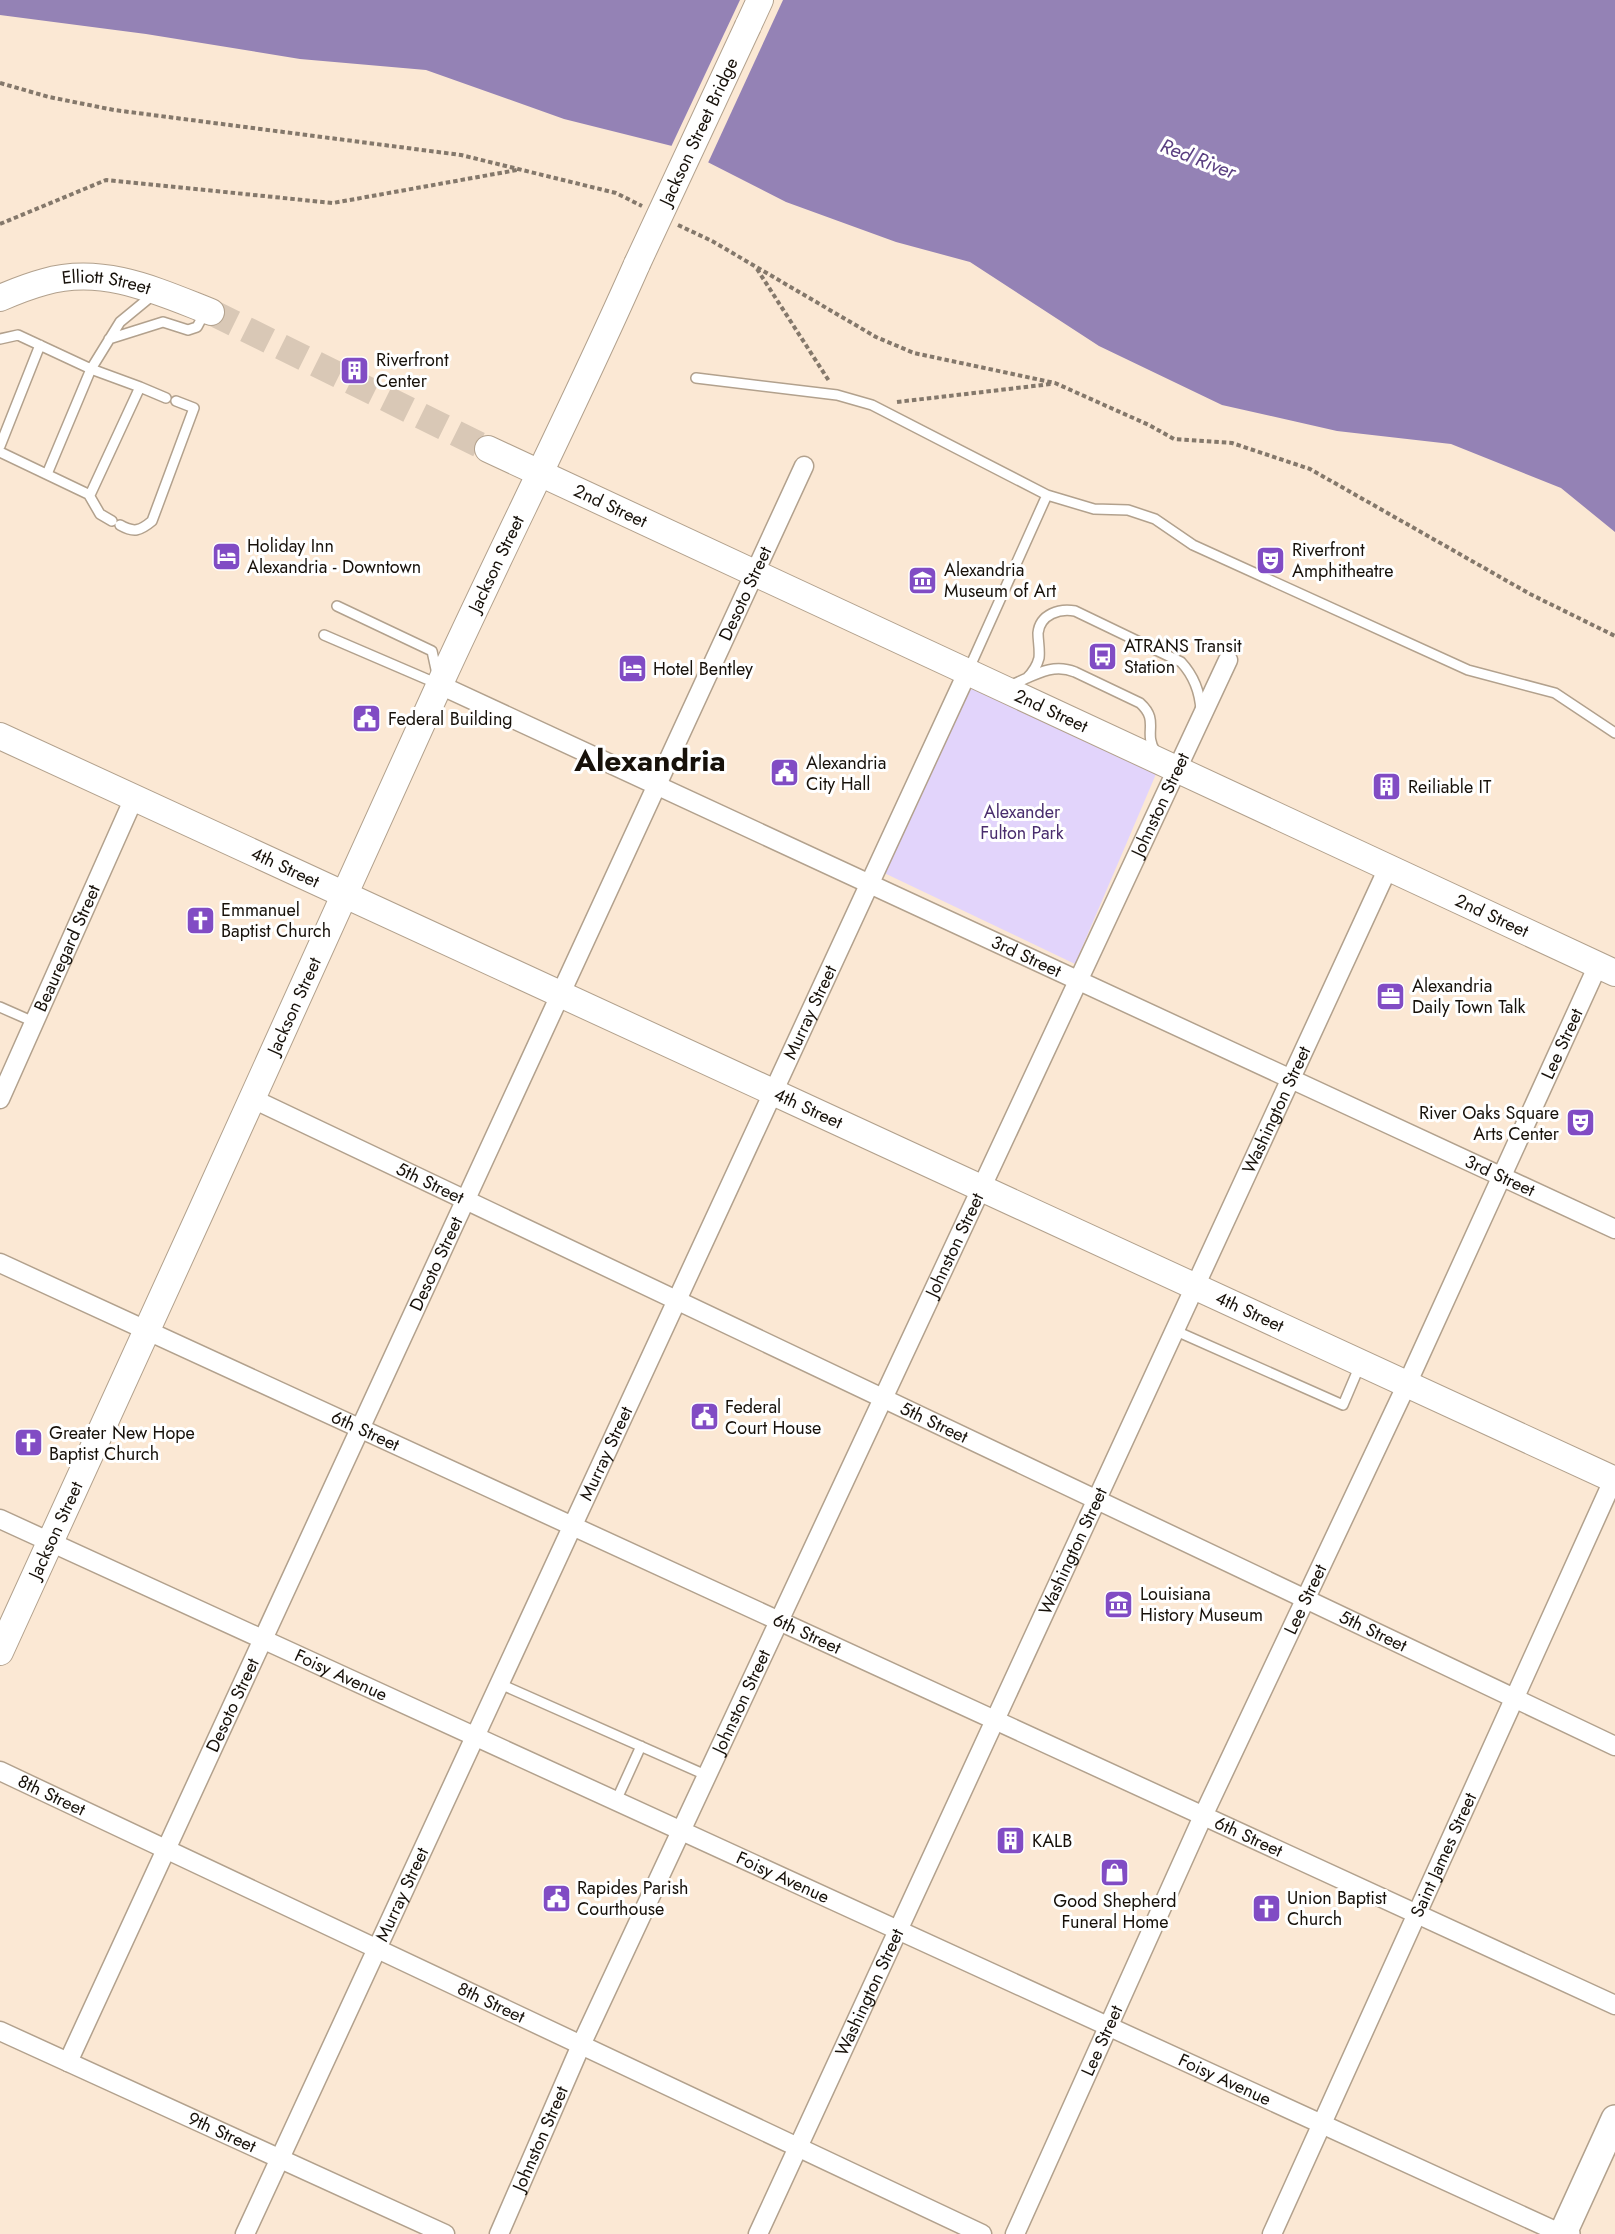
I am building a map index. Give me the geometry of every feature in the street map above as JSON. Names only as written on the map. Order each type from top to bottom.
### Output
[{"type":"main road","name":"Jackson Street Bridge","points":[[637,264],[760,0]]},
{"type":"main road","name":"Jackson Street","points":[[0,1652],[440,685],[597,355],[637,264]]},
{"type":"main road","name":"Elliott Street","points":[[0,298],[46,281],[77,276],[108,277],[158,291],[208,311]]},
{"type":"main road","name":"2nd Street","points":[[488,449],[1607,969]]},
{"type":"main road","name":"4th Street","points":[[0,736],[1615,1479]]},
{"type":"main road","points":[[1564,2234],[1615,2119]]},
{"type":"street","name":"Desoto Street","points":[[68,2062],[804,466]]},
{"type":"street","name":"Johnston Street","points":[[499,2234],[581,2045],[1228,660]]},
{"type":"street","name":"Murray Street","points":[[246,2234],[967,673]]},
{"type":"street","name":"3rd Street","points":[[440,685],[1615,1229]]},
{"type":"street","name":"Beauregard Street","points":[[0,1100],[5,1074],[34,1022],[134,798]]},
{"type":"street","name":"Washington Street","points":[[758,2234],[1388,868]]},
{"type":"street","name":"Lee Street","points":[[1015,2234],[1107,2025],[1203,1816],[1407,1384],[1502,1176],[1607,969]]},
{"type":"street","name":"5th Street","points":[[253,1099],[1615,1746]]},
{"type":"street","name":"6th Street","points":[[0,1263],[1615,2005]]},
{"type":"street","name":"Saint James Street","points":[[1272,2234],[1615,1479]]},
{"type":"street","name":"Foisy Avenue","points":[[0,1520],[1564,2234]]},
{"type":"street","name":"8th Street","points":[[0,1771],[982,2234]]},
{"type":"street","name":"9th Street","points":[[0,2031],[445,2234]]},
{"type":"lane","points":[[47,474],[91,369],[109,339],[120,322],[158,291]]},
{"type":"lane","points":[[109,339],[163,322],[188,330],[197,327],[208,311]]},
{"type":"lane","points":[[0,339],[18,335],[91,369],[194,408],[152,521],[141,530],[131,531],[116,523],[100,514],[89,495],[0,452]]},
{"type":"lane","points":[[0,446],[40,345]]},
{"type":"lane","points":[[696,378],[837,395],[872,405],[1047,495],[1094,509],[1128,510],[1155,519],[1193,545],[1468,670],[1555,693],[1615,734]]},
{"type":"lane","points":[[89,495],[140,387]]},
{"type":"lane","points":[[967,673],[1047,495]]},
{"type":"lane","points":[[338,606],[432,651],[440,685]]},
{"type":"lane","points":[[1027,678],[1035,669],[1039,656],[1038,632],[1041,624],[1052,614],[1065,609],[1075,610],[1181,662],[1192,674],[1201,718]]},
{"type":"lane","points":[[324,635],[440,685]]},
{"type":"lane","points":[[1002,689],[1048,669],[1065,668],[1140,703],[1152,718],[1150,743],[1157,755],[1177,770]]},
{"type":"lane","points":[[0,1006],[34,1022]]},
{"type":"lane","points":[[1176,1331],[1343,1405],[1361,1364]]},
{"type":"lane","points":[[500,1684],[708,1776]]},
{"type":"lane","points":[[616,1801],[641,1746]]},
{"type":"path","points":[[0,83],[49,97],[114,110],[461,155],[616,193],[648,209]]},
{"type":"path","points":[[0,224],[106,180],[333,203],[519,170]]},
{"type":"path","points":[[669,220],[755,266],[876,337],[914,353],[1054,383],[1149,425],[1174,439],[1232,443],[1310,469],[1530,594],[1615,636]]},
{"type":"path","points":[[755,266],[837,395]]},
{"type":"path","points":[[872,405],[1054,383]]},
{"type":"green space","name":"Alexander Fulton Park","points":[[968,676],[1159,767],[1075,964],[880,871]]},
{"type":"water","name":"Red River","points":[[0,0],[1615,0],[1615,532],[1561,488],[1451,444],[1337,431],[1222,405],[1099,346],[970,262],[896,242],[786,202],[680,148],[564,119],[426,70],[300,59],[146,34],[0,15]]},
{"type":"pier","points":[[740,0],[783,0],[707,165],[670,149]]},
{"type":"tunnel","points":[[211,312],[488,449]]},
{"type":"place","name":"Riverfront Center","points":[[355,370]]},
{"type":"place","name":"Holiday Inn Alexandria - Downtown","points":[[226,556]]},
{"type":"place","name":"Riverfront Amphitheatre","points":[[1271,560]]},
{"type":"place","name":"Alexandria Museum of Art","points":[[923,580]]},
{"type":"place","name":"ATRANS Transit Station","points":[[1103,656]]},
{"type":"place","name":"Hotel Bentley","points":[[632,669]]},
{"type":"place","name":"Federal Building","points":[[367,719]]},
{"type":"place","name":"Alexandria City Hall","points":[[785,773]]},
{"type":"place","name":"Reiliable IT","points":[[1387,787]]},
{"type":"place","name":"Emmanuel Baptist Church","points":[[200,920]]},
{"type":"place","name":"Alexandria Daily Town Talk","points":[[1391,996]]},
{"type":"place","name":"River Oaks Square Arts Center","points":[[1580,1123]]},
{"type":"place","name":"Federal Court House","points":[[704,1417]]},
{"type":"place","name":"Greater New Hope Baptist Church","points":[[28,1443]]},
{"type":"place","name":"Louisiana History Museum","points":[[1119,1604]]},
{"type":"place","name":"KALB","points":[[1011,1841]]},
{"type":"place","name":"Good Shepherd Funeral Home","points":[[1115,1872]]},
{"type":"place","name":"Rapides Parish Courthouse","points":[[556,1898]]},
{"type":"place","name":"Union Baptist Church","points":[[1266,1908]]},
{"type":"district","name":"Alexandria","points":[[650,760]]}]
